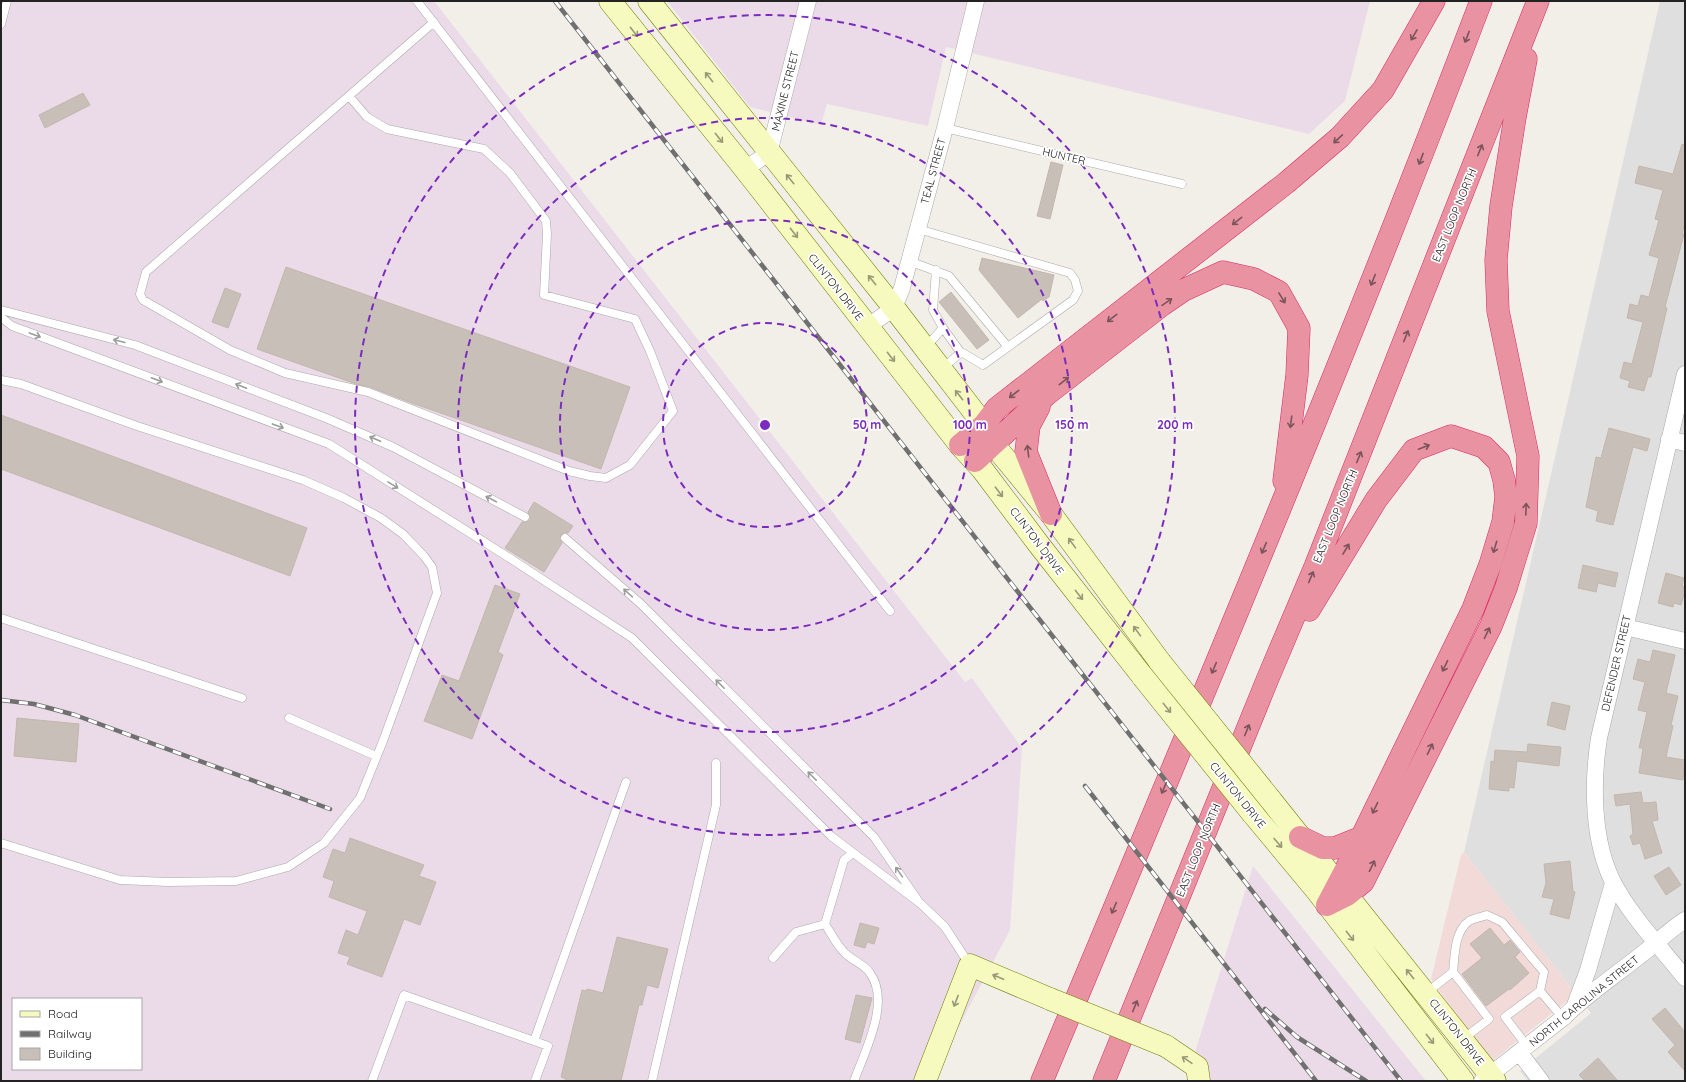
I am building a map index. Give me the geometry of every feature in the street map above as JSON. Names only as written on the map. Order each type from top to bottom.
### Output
[{"type":"highway","points":[[960,445],[984,425],[997,408],[1286,183],[1340,137],[1384,90],[1434,1]]},
{"type":"highway","points":[[1042,1081],[1280,512],[1420,162],[1481,1]]},
{"type":"highway","points":[[1327,905],[1343,889],[1363,882],[1491,626],[1506,588],[1526,523],[1528,456],[1498,311],[1496,260],[1501,206],[1514,117],[1537,4]]},
{"type":"highway","name":"EAST LOOP NORTH","points":[[1104,1081],[1268,678],[1315,567],[1537,4]]},
{"type":"highway","points":[[975,461],[994,445],[1046,395],[1184,290],[1223,272],[1254,279],[1279,292],[1299,328],[1297,375],[1280,512]]},
{"type":"highway","points":[[1046,395],[1029,426],[1026,452],[1051,514]]},
{"type":"highway","points":[[1268,678],[1376,500],[1414,450],[1451,436],[1484,447],[1499,462],[1504,480],[1506,497],[1503,522],[1490,565],[1473,609],[1360,838],[1343,889]]},
{"type":"highway","points":[[1300,837],[1323,848],[1335,848],[1360,838]]},
{"type":"main road","name":"CLINTON DRIVE","points":[[610,1],[745,169],[867,327],[960,445],[975,461],[1143,677],[1327,905],[1463,1081]]},
{"type":"main road","name":"CLINTON DRIVE","points":[[649,1],[894,308],[940,370],[984,425],[994,445],[1051,514],[1160,662],[1426,993],[1462,1039],[1489,1079]]},
{"type":"main road","points":[[925,1081],[970,965],[1166,1046],[1197,1067],[1199,1081]]},
{"type":"street","name":"MAXINE STREET","points":[[769,153],[808,1]]},
{"type":"street","name":"TEAL STREET","points":[[894,308],[902,288],[945,128],[976,1]]},
{"type":"street","points":[[745,169],[769,153]]},
{"type":"street","points":[[867,327],[894,308]]},
{"type":"street","name":"DEFENDER STREET","points":[[1685,374],[1599,738],[1596,758],[1594,800],[1597,826],[1613,883],[1628,906],[1685,978]]},
{"type":"street","points":[[1669,439],[1685,443]]},
{"type":"street","points":[[1625,626],[1685,641]]},
{"type":"street","points":[[1575,1006],[1588,970],[1613,883]]},
{"type":"street","name":"NORTH CAROLINA STREET","points":[[1489,1079],[1523,1049],[1563,1018],[1575,1006],[1685,920]]},
{"type":"street","points":[[1523,1049],[1541,1081]]},
{"type":"lane","points":[[1,24],[7,1]]},
{"type":"lane","points":[[417,1],[890,611]]},
{"type":"lane","points":[[349,96],[367,117],[387,129],[484,149],[510,173],[546,221],[547,234],[544,295],[635,319],[650,351],[673,411],[630,465],[606,478],[569,471],[368,392],[285,373],[230,350],[143,300],[140,294],[146,272],[434,22]]},
{"type":"lane","name":"HUNTER","points":[[945,128],[1182,184]]},
{"type":"lane","points":[[918,229],[1070,273],[1075,280],[1078,291],[1073,300],[983,365],[976,362],[970,356],[961,353],[943,328],[933,310],[932,300],[936,270]]},
{"type":"lane","points":[[909,261],[949,276],[1008,347]]},
{"type":"lane","points":[[1,310],[135,345],[326,418],[393,447],[525,517]]},
{"type":"lane","points":[[1,317],[12,326],[329,444],[508,557],[632,638],[831,836],[921,904],[945,927],[970,965]]},
{"type":"lane","points":[[924,348],[943,328]]},
{"type":"lane","points":[[940,370],[961,353]]},
{"type":"lane","points":[[1,380],[21,384],[137,426],[303,480],[344,498],[381,518],[403,534],[424,556],[432,567],[437,593],[383,741],[360,798],[324,843],[288,867],[236,881],[168,882],[120,880],[1,843]]},
{"type":"lane","points":[[565,538],[641,604],[874,837],[921,904]]},
{"type":"lane","points":[[1,618],[242,698]]},
{"type":"lane","points":[[289,718],[376,756]]},
{"type":"lane","points":[[652,1081],[716,805],[716,762]]},
{"type":"lane","points":[[534,1041],[626,782]]},
{"type":"lane","points":[[854,853],[844,860],[825,924],[843,952],[869,972],[877,984],[879,994],[876,1020],[854,1081]]},
{"type":"lane","points":[[1462,1039],[1489,1019],[1505,1017],[1540,991],[1544,972],[1502,922],[1487,915],[1470,920],[1461,929],[1455,950],[1453,972],[1489,1019]]},
{"type":"lane","points":[[773,958],[796,932],[825,924]]},
{"type":"lane","points":[[1426,993],[1453,972]]},
{"type":"lane","points":[[1540,991],[1563,1018]]},
{"type":"lane","points":[[372,1081],[404,995],[548,1046],[535,1081]]},
{"type":"lane","points":[[1505,1017],[1523,1049]]},
{"type":"shaded area","points":[[1,1],[434,1],[965,682],[972,678],[1022,748],[1010,930],[930,1081],[1,1081]]},
{"type":"shaded area","points":[[667,1],[1370,1],[1345,101],[1309,134],[946,47],[928,126],[827,104],[821,125],[750,107]]},
{"type":"shaded area","points":[[1660,1],[1685,1],[1685,1081],[1528,1081],[1520,1071],[1591,1013],[1464,852]]},
{"type":"shaded area","points":[[1464,852],[1576,994],[1490,1063],[1431,979],[1461,855]]},
{"type":"shaded area","points":[[1253,866],[1426,1081],[1186,1081]]},
{"type":"building","points":[[83,93],[90,105],[45,128],[39,115]]},
{"type":"building","points":[[1682,144],[1685,145],[1685,223],[1682,234],[1684,234],[1665,307],[1667,308],[1651,377],[1648,377],[1644,391],[1628,387],[1630,381],[1620,378],[1624,362],[1632,364],[1643,322],[1627,318],[1630,304],[1638,306],[1641,295],[1649,297],[1659,258],[1649,255],[1659,220],[1655,219],[1663,190],[1635,183],[1639,166],[1673,174]]},
{"type":"building","points":[[1051,162],[1063,165],[1050,219],[1037,216]]},
{"type":"building","points":[[982,258],[1054,275],[1049,297],[1043,301],[1042,299],[1018,318],[979,270]]},
{"type":"building","points":[[286,267],[630,387],[601,469],[370,387],[356,384],[257,349]]},
{"type":"building","points":[[225,288],[241,294],[228,328],[212,322]]},
{"type":"building","points":[[951,292],[989,340],[977,349],[939,302]]},
{"type":"building","points":[[1,415],[307,528],[290,576],[1,469]]},
{"type":"building","points":[[1609,428],[1650,439],[1647,451],[1633,447],[1613,525],[1596,521],[1598,511],[1586,507],[1596,457],[1601,458]]},
{"type":"building","points":[[534,502],[573,526],[568,533],[561,535],[560,539],[562,543],[544,572],[505,548],[522,522],[530,520],[528,512]]},
{"type":"building","points":[[1583,565],[1618,573],[1615,587],[1598,583],[1596,592],[1578,588]]},
{"type":"building","points":[[1666,573],[1684,578],[1682,586],[1685,587],[1685,591],[1681,605],[1674,603],[1673,607],[1658,603]]},
{"type":"building","points":[[495,585],[520,594],[498,652],[503,655],[472,739],[424,721],[442,675],[459,681]]},
{"type":"building","points":[[1653,650],[1675,655],[1666,693],[1678,696],[1671,725],[1673,726],[1666,757],[1685,760],[1683,780],[1639,773],[1643,748],[1639,748],[1647,712],[1638,710],[1645,682],[1633,679],[1638,659],[1650,662]]},
{"type":"building","points":[[1552,702],[1570,706],[1565,730],[1547,725]]},
{"type":"building","points":[[17,718],[79,724],[76,762],[14,756]]},
{"type":"building","points":[[1528,744],[1561,747],[1559,766],[1517,761],[1514,788],[1509,787],[1509,791],[1489,789],[1491,761],[1494,762],[1495,750],[1527,752]]},
{"type":"building","points":[[1641,792],[1643,803],[1656,802],[1658,820],[1652,821],[1662,853],[1645,859],[1640,843],[1633,845],[1630,836],[1633,834],[1630,804],[1616,806],[1614,795]]},
{"type":"building","points":[[350,838],[424,865],[419,876],[436,882],[420,925],[404,919],[382,977],[347,964],[350,957],[338,953],[346,930],[358,935],[367,911],[329,897],[334,881],[323,877],[333,849],[345,853]]},
{"type":"building","points":[[1570,861],[1573,891],[1575,892],[1569,919],[1550,914],[1554,899],[1542,897],[1546,883],[1544,864]]},
{"type":"building","points":[[1669,867],[1681,885],[1666,895],[1654,876]]},
{"type":"building","points":[[860,923],[879,928],[874,944],[867,942],[865,948],[854,945]]},
{"type":"building","points":[[1490,928],[1504,945],[1510,940],[1520,952],[1515,957],[1529,973],[1510,990],[1509,989],[1486,1006],[1462,974],[1482,958],[1470,944]]},
{"type":"building","points":[[617,937],[668,949],[658,988],[647,985],[642,1005],[639,1005],[621,1081],[565,1081],[566,1079],[561,1077],[582,990],[587,991],[587,989],[603,993]]},
{"type":"building","points":[[856,995],[872,998],[860,1043],[845,1039]]},
{"type":"building","points":[[1665,1008],[1685,1032],[1685,1071],[1668,1052],[1675,1045],[1652,1019]]},
{"type":"building","points":[[1598,1058],[1618,1081],[1585,1081],[1579,1075]]},
{"type":"railway","points":[[555,1],[1401,1081]]},
{"type":"railway","points":[[1,700],[34,704],[75,715],[330,809]]},
{"type":"railway","points":[[1085,786],[1316,1081]]},
{"type":"railway","points":[[1265,1009],[1297,1037],[1366,1081]]}]
